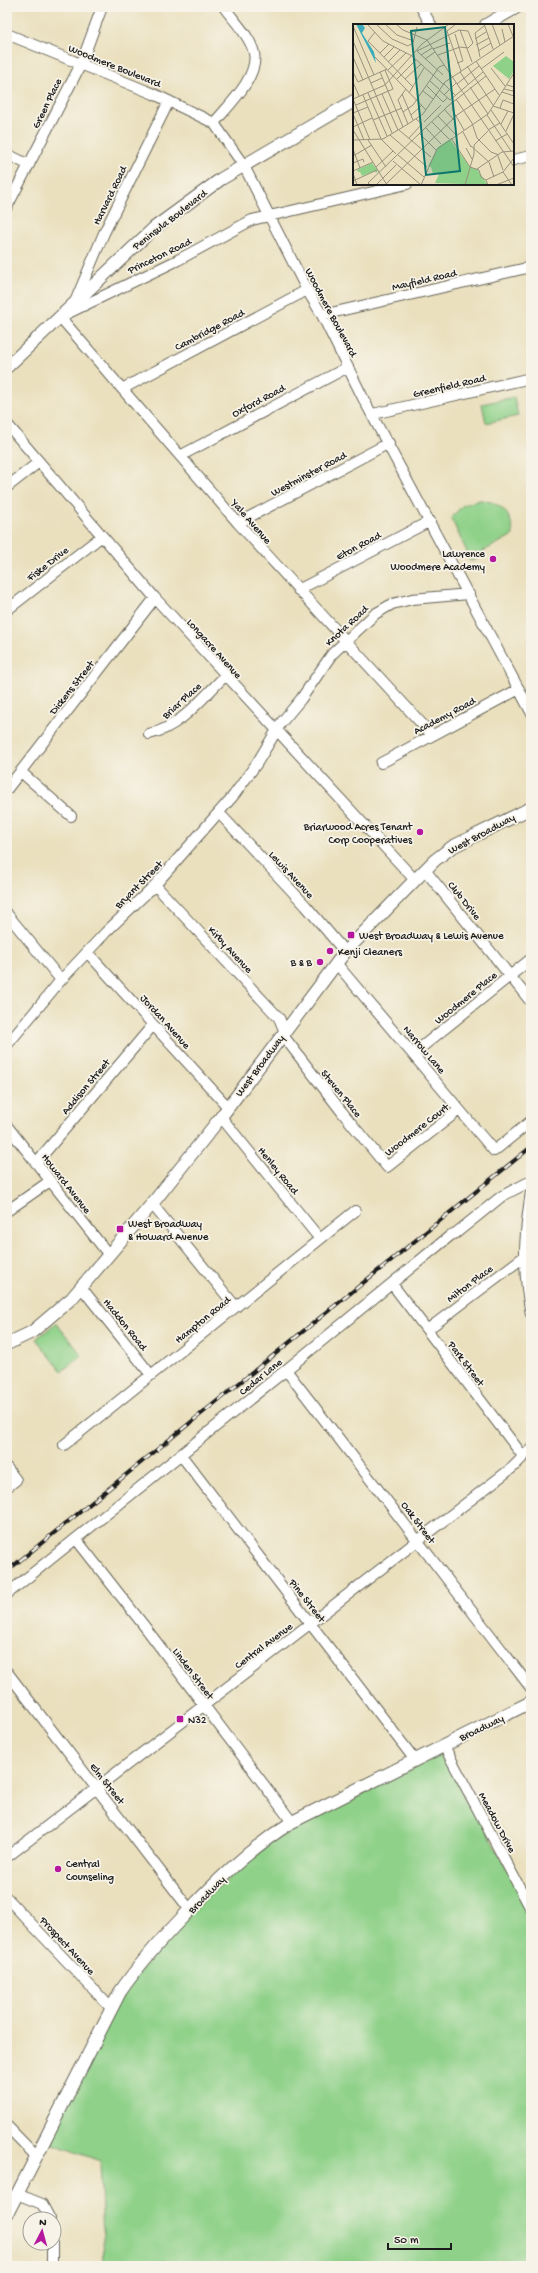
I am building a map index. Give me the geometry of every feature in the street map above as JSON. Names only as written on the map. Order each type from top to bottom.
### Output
[{"type":"main road","points":[[488,24],[517,7]]},
{"type":"main road","name":"Peninsula Boulevard","points":[[7,367],[154,228],[201,193],[353,102]]},
{"type":"main road","name":"West Broadway","points":[[7,1344],[32,1332],[58,1312],[81,1287],[152,1204],[221,1117],[227,1106],[345,952],[415,880],[452,847],[531,808]]},
{"type":"main road","name":"Broadway","points":[[7,2214],[111,2008],[138,1965],[235,1864],[270,1836],[292,1822],[531,1702]]},
{"type":"street","name":"Green Place","points":[[7,207],[81,64],[102,7]]},
{"type":"street","points":[[214,124],[250,77],[254,61],[254,52],[249,42],[224,7]]},
{"type":"street","points":[[421,7],[431,24]]},
{"type":"street","name":"Woodmere Boulevard","points":[[7,34],[169,101],[214,124],[244,166],[268,216],[322,315],[531,712]]},
{"type":"street","name":"Harvard Road","points":[[75,302],[104,233],[169,101]]},
{"type":"street","points":[[7,154],[29,165]]},
{"type":"street","points":[[514,160],[531,156]]},
{"type":"street","name":"Princeton Road","points":[[60,317],[178,260],[252,220],[403,185]]},
{"type":"street","name":"Mayfield Road","points":[[322,315],[531,267]]},
{"type":"street","name":"Cambridge Road","points":[[122,389],[307,290]]},
{"type":"street","name":"Yale Avenue","points":[[60,317],[238,523],[345,642],[432,735]]},
{"type":"street","name":"Oxford Road","points":[[180,456],[348,366]]},
{"type":"street","name":"Greenfield Road","points":[[373,414],[531,378]]},
{"type":"street","name":"Longacre Avenue","points":[[7,424],[154,598],[415,880]]},
{"type":"street","name":"Westminster Road","points":[[238,523],[389,443]]},
{"type":"street","points":[[7,488],[39,462]]},
{"type":"street","name":"Eton Road","points":[[298,590],[430,521]]},
{"type":"street","name":"Fiske Drive","points":[[7,610],[102,536]]},
{"type":"street","name":"Knota Road","points":[[277,732],[281,723],[301,699],[323,664],[375,614],[392,604],[412,599],[469,594]]},
{"type":"street","name":"Dickens Street","points":[[7,789],[154,598]]},
{"type":"street","name":"Briar Place","points":[[149,734],[162,732],[175,724],[225,676]]},
{"type":"street","name":"Academy Road","points":[[381,763],[519,689]]},
{"type":"street","name":"Bryant Street","points":[[7,1046],[60,980],[155,885],[219,813],[234,795],[277,732]]},
{"type":"street","points":[[21,772],[71,816]]},
{"type":"street","name":"Lewis Avenue","points":[[219,813],[306,906],[345,952]]},
{"type":"street","name":"Club Drive","points":[[425,870],[531,1002]]},
{"type":"street","name":"Kirby Avenue","points":[[155,885],[279,1018],[284,1032]]},
{"type":"street","points":[[7,914],[60,980]]},
{"type":"street","name":"Jordan Avenue","points":[[87,952],[227,1106]]},
{"type":"street","name":"Woodmere Place","points":[[413,1054],[531,959]]},
{"type":"street","name":"Narrow Lane","points":[[336,964],[494,1151],[531,1121]]},
{"type":"street","name":"Addison Street","points":[[36,1163],[153,1025]]},
{"type":"street","name":"Steven Place","points":[[284,1032],[285,1038],[303,1063],[387,1166]]},
{"type":"street","name":"Woodmere Court","points":[[387,1166],[459,1110]]},
{"type":"street","name":"Henley Road","points":[[221,1117],[320,1239]]},
{"type":"street","name":"Howard Avenue","points":[[7,1126],[109,1255]]},
{"type":"street","points":[[7,1212],[50,1181]]},
{"type":"street","name":"Cedar Lane","points":[[7,1594],[502,1196],[531,1181]]},
{"type":"street","points":[[531,1192],[524,1250],[525,1275],[531,1314]]},
{"type":"street","points":[[152,1204],[236,1307]]},
{"type":"street","name":"Hampton Road","points":[[64,1446],[355,1211]]},
{"type":"street","name":"Milton Place","points":[[427,1330],[525,1256]]},
{"type":"street","name":"Park Street","points":[[392,1284],[427,1330],[527,1453]]},
{"type":"street","name":"Haddon Road","points":[[81,1287],[151,1375]]},
{"type":"street","name":"Oak Street","points":[[286,1370],[531,1688]]},
{"type":"street","name":"Central Avenue","points":[[7,1857],[512,1468],[527,1453]]},
{"type":"street","name":"Pine Street","points":[[181,1455],[415,1760]]},
{"type":"street","points":[[7,1468],[16,1480],[7,1487]]},
{"type":"street","name":"Linden Street","points":[[76,1539],[292,1822]]},
{"type":"street","name":"Elm Street","points":[[7,1672],[190,1910]]},
{"type":"street","name":"Meadow Drive","points":[[444,1746],[531,1909]]},
{"type":"street","name":"Prospect Avenue","points":[[7,1898],[111,2008]]},
{"type":"street","points":[[7,2126],[36,2156]]},
{"type":"street","points":[[17,2194],[42,2204],[46,2211]]},
{"type":"street","points":[[52,2251],[52,2266]]},
{"type":"green space","points":[[514,397],[518,416],[486,423],[482,404]]},
{"type":"green space","points":[[480,500],[494,503],[504,510],[511,521],[513,535],[476,555],[476,560],[470,561],[466,557],[467,552],[451,518],[463,505]]},
{"type":"green space","points":[[56,1323],[82,1355],[62,1371],[36,1339]]},
{"type":"green space","points":[[443,1753],[531,1912],[531,2266],[176,2266],[164,2261],[160,2266],[104,2266],[100,2161],[45,2141],[120,1994],[200,1903],[271,1841]]},
{"type":"railway","points":[[7,1571],[531,1147]]},
{"type":"place","name":"Lawrence Woodmere Academy","points":[[493,559]]},
{"type":"place","name":"Briarwood Acres Tenant Corp Cooperatives","points":[[420,832]]},
{"type":"place","name":"West Broadway & Lewis Avenue","points":[[351,935]]},
{"type":"place","name":"Kenji Cleaners","points":[[330,951]]},
{"type":"place","name":"B & B","points":[[320,962]]},
{"type":"place","name":"West Broadway & Howard Avenue","points":[[120,1229]]},
{"type":"place","name":"N32","points":[[180,1719]]},
{"type":"place","name":"Central Counseling","points":[[58,1869]]}]
